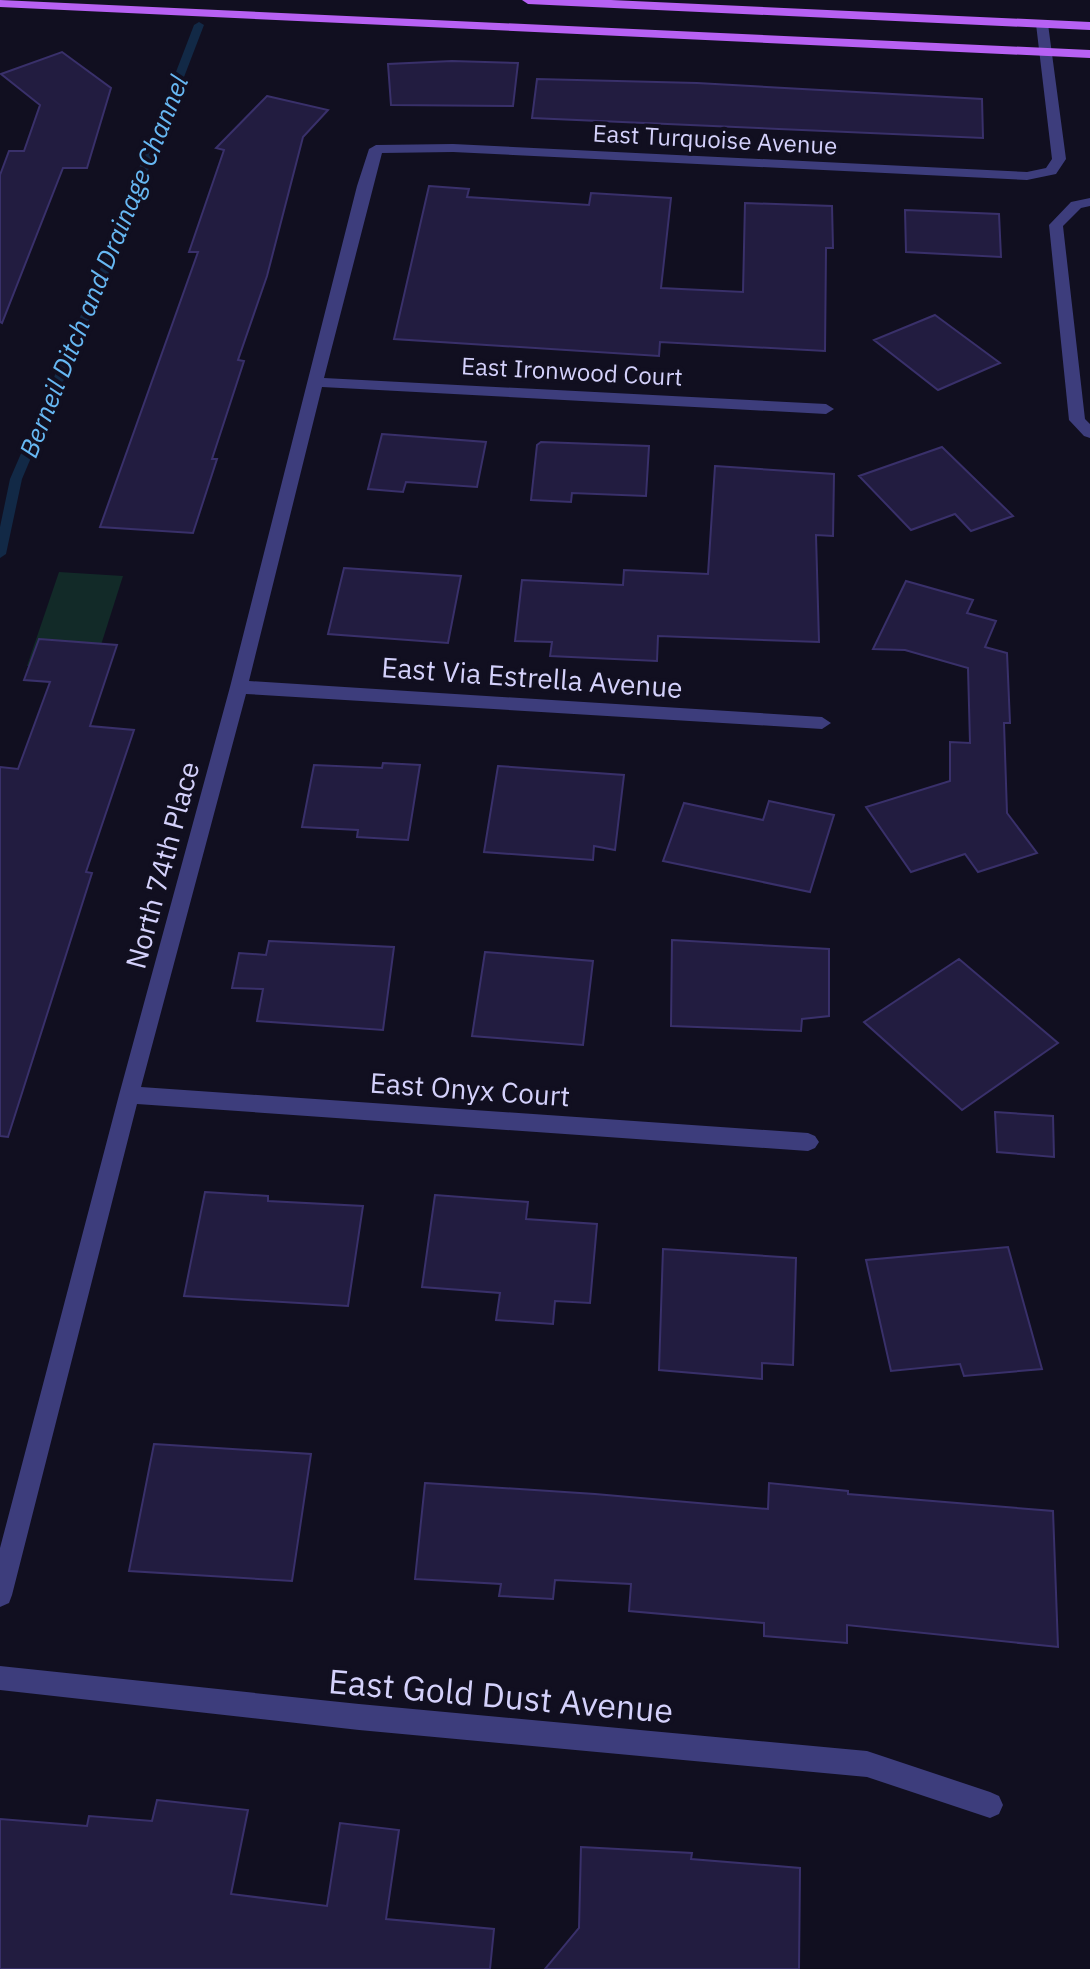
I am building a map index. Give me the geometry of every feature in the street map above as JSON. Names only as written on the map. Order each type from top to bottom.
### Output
[{"type":"main road","points":[[528,0],[1090,26]]},
{"type":"main road","points":[[0,3],[1090,54]]},
{"type":"street","points":[[1042,24],[1046,52]]},
{"type":"street","name":"East Turquoise Avenue","points":[[376,149],[453,148],[1027,176],[1051,171],[1059,159],[1046,52]]},
{"type":"street","name":"North 74th Place","points":[[0,1595],[129,1095],[239,687],[376,149]]},
{"type":"street","points":[[1083,203],[1056,225],[1077,420],[1090,433]]},
{"type":"street","name":"East Ironwood Court","points":[[315,382],[826,409]]},
{"type":"street","name":"East Via Estrella Avenue","points":[[239,687],[822,723]]},
{"type":"street","name":"East Onyx Court","points":[[129,1095],[808,1142]]},
{"type":"street","name":"East Gold Dust Avenue","points":[[0,1678],[359,1717],[867,1764],[990,1805]]},
{"type":"green space","points":[[59,572],[123,576],[93,670],[27,666]]},
{"type":"building","points":[[62,52],[111,88],[87,168],[63,168],[2,323],[0,175],[9,151],[24,151],[40,105],[1,74]]},
{"type":"building","points":[[452,61],[518,63],[513,106],[391,105],[388,64]]},
{"type":"building","points":[[537,79],[697,83],[982,99],[983,138],[532,118]]},
{"type":"building","points":[[267,96],[328,110],[303,137],[267,276],[238,360],[244,361],[212,459],[217,459],[193,533],[100,527],[198,252],[189,252],[224,150],[216,148]]},
{"type":"building","points":[[429,186],[469,189],[467,197],[589,205],[591,193],[671,198],[661,288],[743,292],[745,203],[832,206],[833,248],[826,248],[825,351],[660,342],[659,356],[394,339]]},
{"type":"building","points":[[905,210],[999,214],[1001,257],[906,252]]},
{"type":"building","points":[[935,315],[1000,363],[938,390],[874,340]]},
{"type":"building","points":[[382,434],[486,442],[477,487],[406,482],[403,492],[368,489]]},
{"type":"building","points":[[541,442],[649,446],[646,496],[572,493],[571,502],[531,500],[537,445]]},
{"type":"building","points":[[942,447],[1013,516],[971,531],[955,514],[911,530],[859,476]]},
{"type":"building","points":[[715,466],[834,474],[833,536],[816,535],[819,642],[658,636],[657,661],[550,656],[552,642],[515,641],[522,580],[623,585],[624,570],[708,574]]},
{"type":"building","points":[[344,568],[461,576],[448,643],[328,634]]},
{"type":"building","points":[[906,581],[973,600],[967,613],[996,621],[985,647],[1007,653],[1010,723],[1004,723],[1007,813],[1037,853],[978,872],[965,854],[911,872],[866,807],[950,781],[950,742],[970,743],[968,668],[905,650],[873,649]]},
{"type":"building","points":[[39,639],[117,645],[90,726],[134,730],[86,872],[92,873],[8,1137],[0,1136],[0,767],[18,769],[50,682],[24,680]]},
{"type":"building","points":[[383,763],[420,765],[408,840],[357,837],[358,830],[302,827],[314,765],[382,768]]},
{"type":"building","points":[[498,766],[624,775],[615,850],[594,846],[593,860],[484,852]]},
{"type":"building","points":[[769,801],[834,815],[810,892],[663,861],[684,803],[763,820]]},
{"type":"building","points":[[672,940],[829,949],[829,1016],[802,1019],[801,1031],[671,1026]]},
{"type":"building","points":[[269,941],[394,947],[383,1030],[257,1021],[263,989],[232,988],[239,953],[266,955]]},
{"type":"building","points":[[485,952],[593,961],[583,1045],[472,1036]]},
{"type":"building","points":[[959,959],[1058,1043],[962,1110],[864,1022]]},
{"type":"building","points":[[995,1112],[1053,1116],[1054,1157],[997,1152]]},
{"type":"building","points":[[205,1192],[268,1196],[268,1201],[363,1206],[348,1306],[184,1296]]},
{"type":"building","points":[[435,1195],[528,1202],[526,1219],[597,1224],[590,1303],[555,1301],[553,1324],[496,1320],[500,1293],[422,1287]]},
{"type":"building","points":[[1008,1247],[1042,1369],[964,1376],[960,1364],[891,1371],[866,1260]]},
{"type":"building","points":[[663,1249],[796,1258],[793,1365],[762,1363],[762,1379],[659,1370]]},
{"type":"building","points":[[154,1444],[311,1454],[292,1581],[129,1571]]},
{"type":"building","points":[[425,1483],[768,1509],[769,1483],[848,1491],[848,1494],[1053,1511],[1058,1647],[847,1625],[847,1643],[764,1636],[764,1623],[629,1611],[631,1584],[555,1580],[553,1599],[499,1596],[501,1584],[415,1579]]},
{"type":"building","points":[[157,1800],[248,1810],[231,1894],[327,1906],[340,1823],[399,1830],[386,1919],[494,1929],[490,1969],[0,1969],[0,1819],[87,1826],[89,1816],[152,1821]]},
{"type":"building","points":[[581,1847],[692,1853],[691,1859],[800,1868],[799,1969],[545,1969],[579,1928]]},
{"type":"waterway","name":"Berneil Ditch and Drainage Channel","points":[[0,554],[16,479],[101,280],[199,25]]}]
